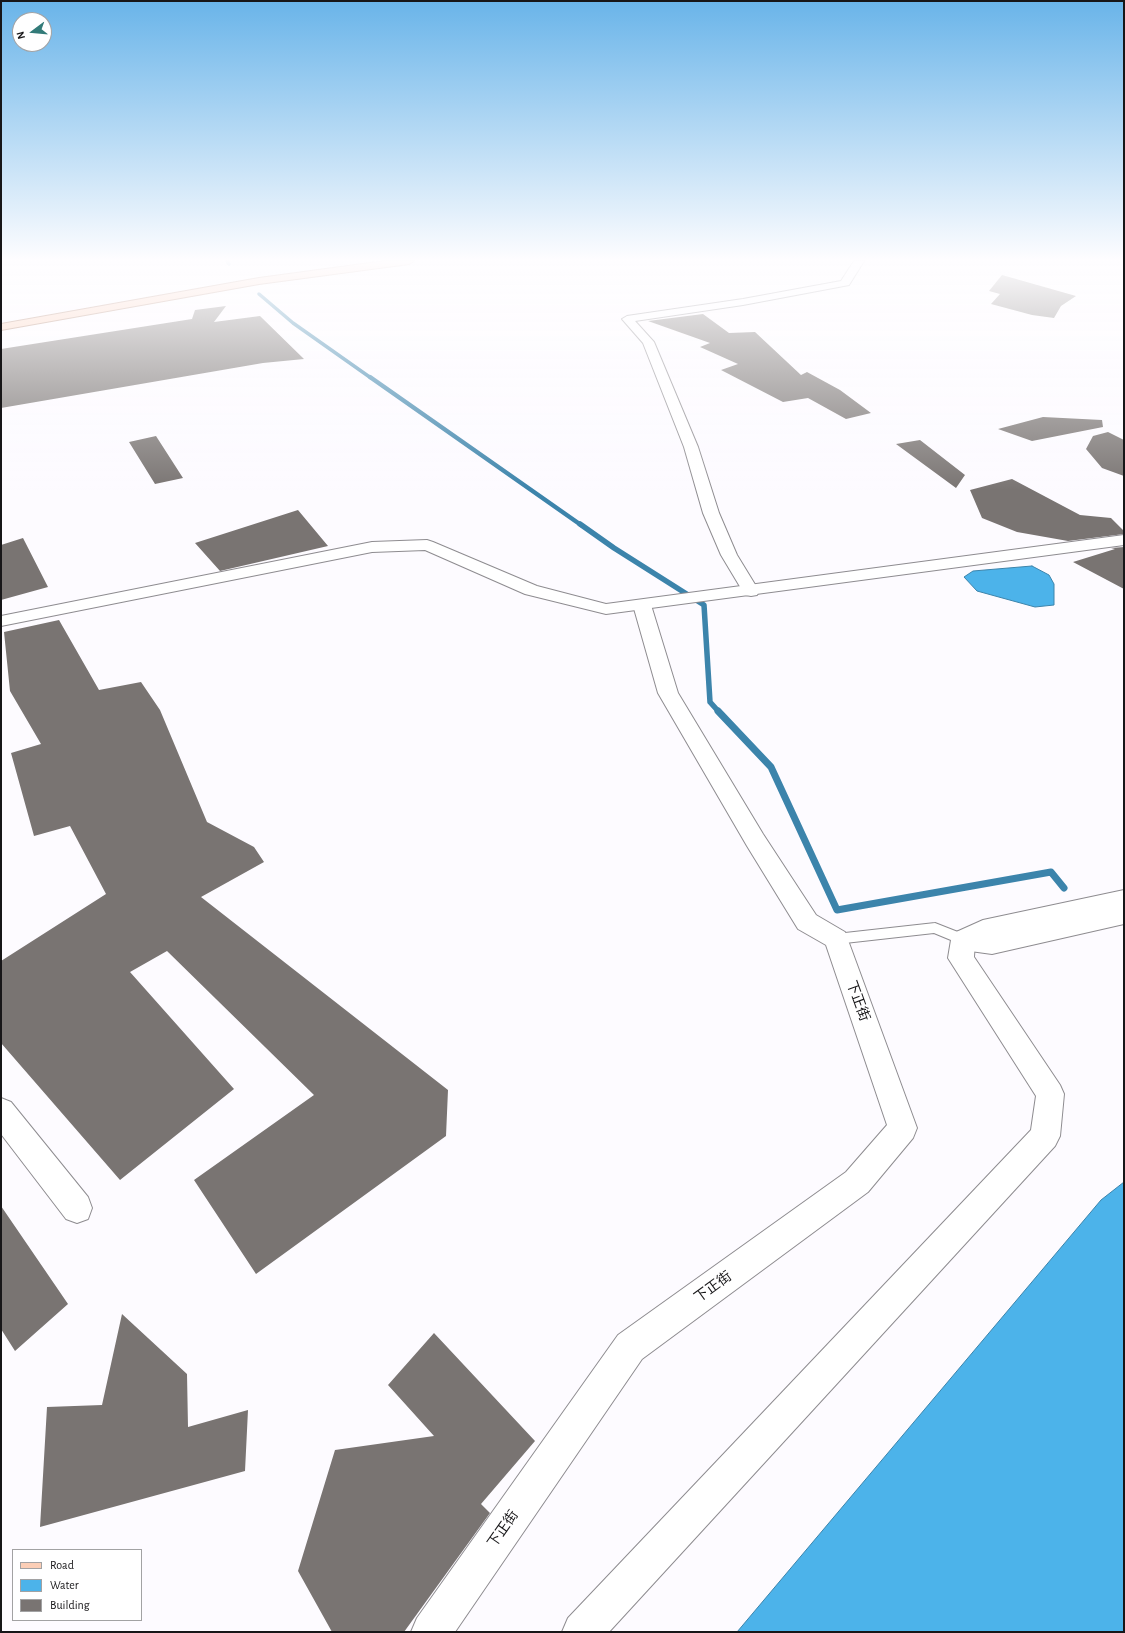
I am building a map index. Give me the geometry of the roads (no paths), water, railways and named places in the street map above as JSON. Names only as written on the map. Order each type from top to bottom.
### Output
[{"type":"street","points":[[644,337],[648,342],[691,447],[711,513],[730,555],[751,591]]},
{"type":"street","points":[[1,622],[372,547],[427,546],[531,590],[606,610],[1124,540]]},
{"type":"street","points":[[642,605],[668,693],[755,840],[807,922],[836,939]]},
{"type":"street","points":[[963,940],[983,930],[1124,899]]},
{"type":"street","points":[[963,940],[992,944],[1124,915]]},
{"type":"street","name":"下正街","points":[[431,1632],[630,1346],[857,1182],[903,1128],[836,939]]},
{"type":"street","points":[[582,1632],[1045,1136],[1050,1094],[961,958],[963,940]]},
{"type":"street","points":[[1,1111],[77,1208]]},
{"type":"lane","points":[[836,939],[935,928],[963,940]]},
{"type":"water","points":[[1032,566],[1049,575],[1054,584],[1054,605],[1035,607],[977,591],[964,577],[973,571]]},
{"type":"water","points":[[1124,1182],[1124,1632],[737,1632],[1101,1200]]},
{"type":"waterway","points":[[313,337],[371,378]]},
{"type":"waterway","points":[[370,377],[581,525]]},
{"type":"waterway","points":[[580,524],[614,548],[704,605],[710,702],[719,712]]},
{"type":"waterway","points":[[718,711],[771,767],[837,910],[1051,872],[1064,888]]}]
